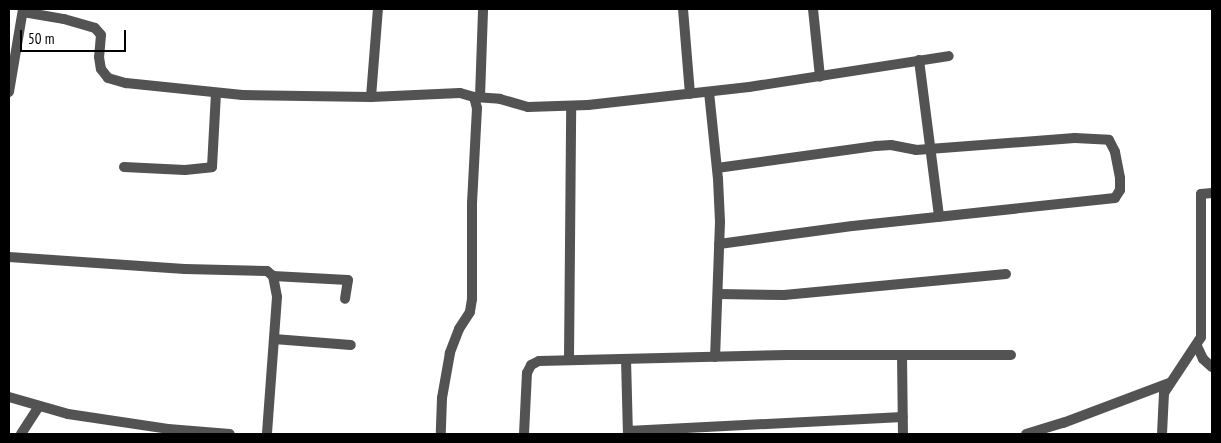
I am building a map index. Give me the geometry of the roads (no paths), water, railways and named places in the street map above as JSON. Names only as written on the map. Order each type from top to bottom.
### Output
[{"type":"street","points":[[371,97],[378,9]]},
{"type":"street","points":[[442,434],[442,398],[450,353],[459,329],[470,312],[472,299],[471,220],[483,9]]},
{"type":"street","points":[[683,9],[690,94]]},
{"type":"street","points":[[813,9],[820,76]]},
{"type":"street","points":[[9,92],[23,10],[96,28],[100,36],[99,57],[101,69],[108,78],[165,89],[216,93],[371,97],[460,93],[500,99],[528,107],[571,106],[709,92],[949,56]]},
{"type":"street","points":[[919,60],[939,217]]},
{"type":"street","points":[[709,92],[717,168],[719,244],[715,357]]},
{"type":"street","points":[[124,167],[185,170],[212,167],[216,93]]},
{"type":"street","points":[[569,359],[571,106]]},
{"type":"street","points":[[717,168],[876,146],[891,145],[916,150],[1075,138],[1101,138],[1109,140],[1115,152],[1120,178],[1120,190],[1115,198],[719,244]]},
{"type":"street","points":[[1162,434],[1164,393],[1169,383],[1197,346],[1201,336],[1201,194],[1212,193]]},
{"type":"street","points":[[9,257],[185,269],[258,270],[267,271],[273,276],[348,280],[345,299]]},
{"type":"street","points":[[718,294],[784,295],[1006,274]]},
{"type":"street","points":[[268,434],[277,297],[273,276]]},
{"type":"street","points":[[274,339],[351,345]]},
{"type":"street","points":[[1197,346],[1203,359],[1212,367]]},
{"type":"street","points":[[902,355],[903,434]]},
{"type":"street","points":[[524,434],[526,380],[531,365],[539,361],[626,358],[1011,355]]},
{"type":"street","points":[[626,358],[628,433],[903,417]]},
{"type":"street","points":[[1026,434],[1063,423],[1169,383]]},
{"type":"street","points":[[9,397],[68,414],[168,429],[230,434]]},
{"type":"street","points":[[21,434],[39,406]]}]
